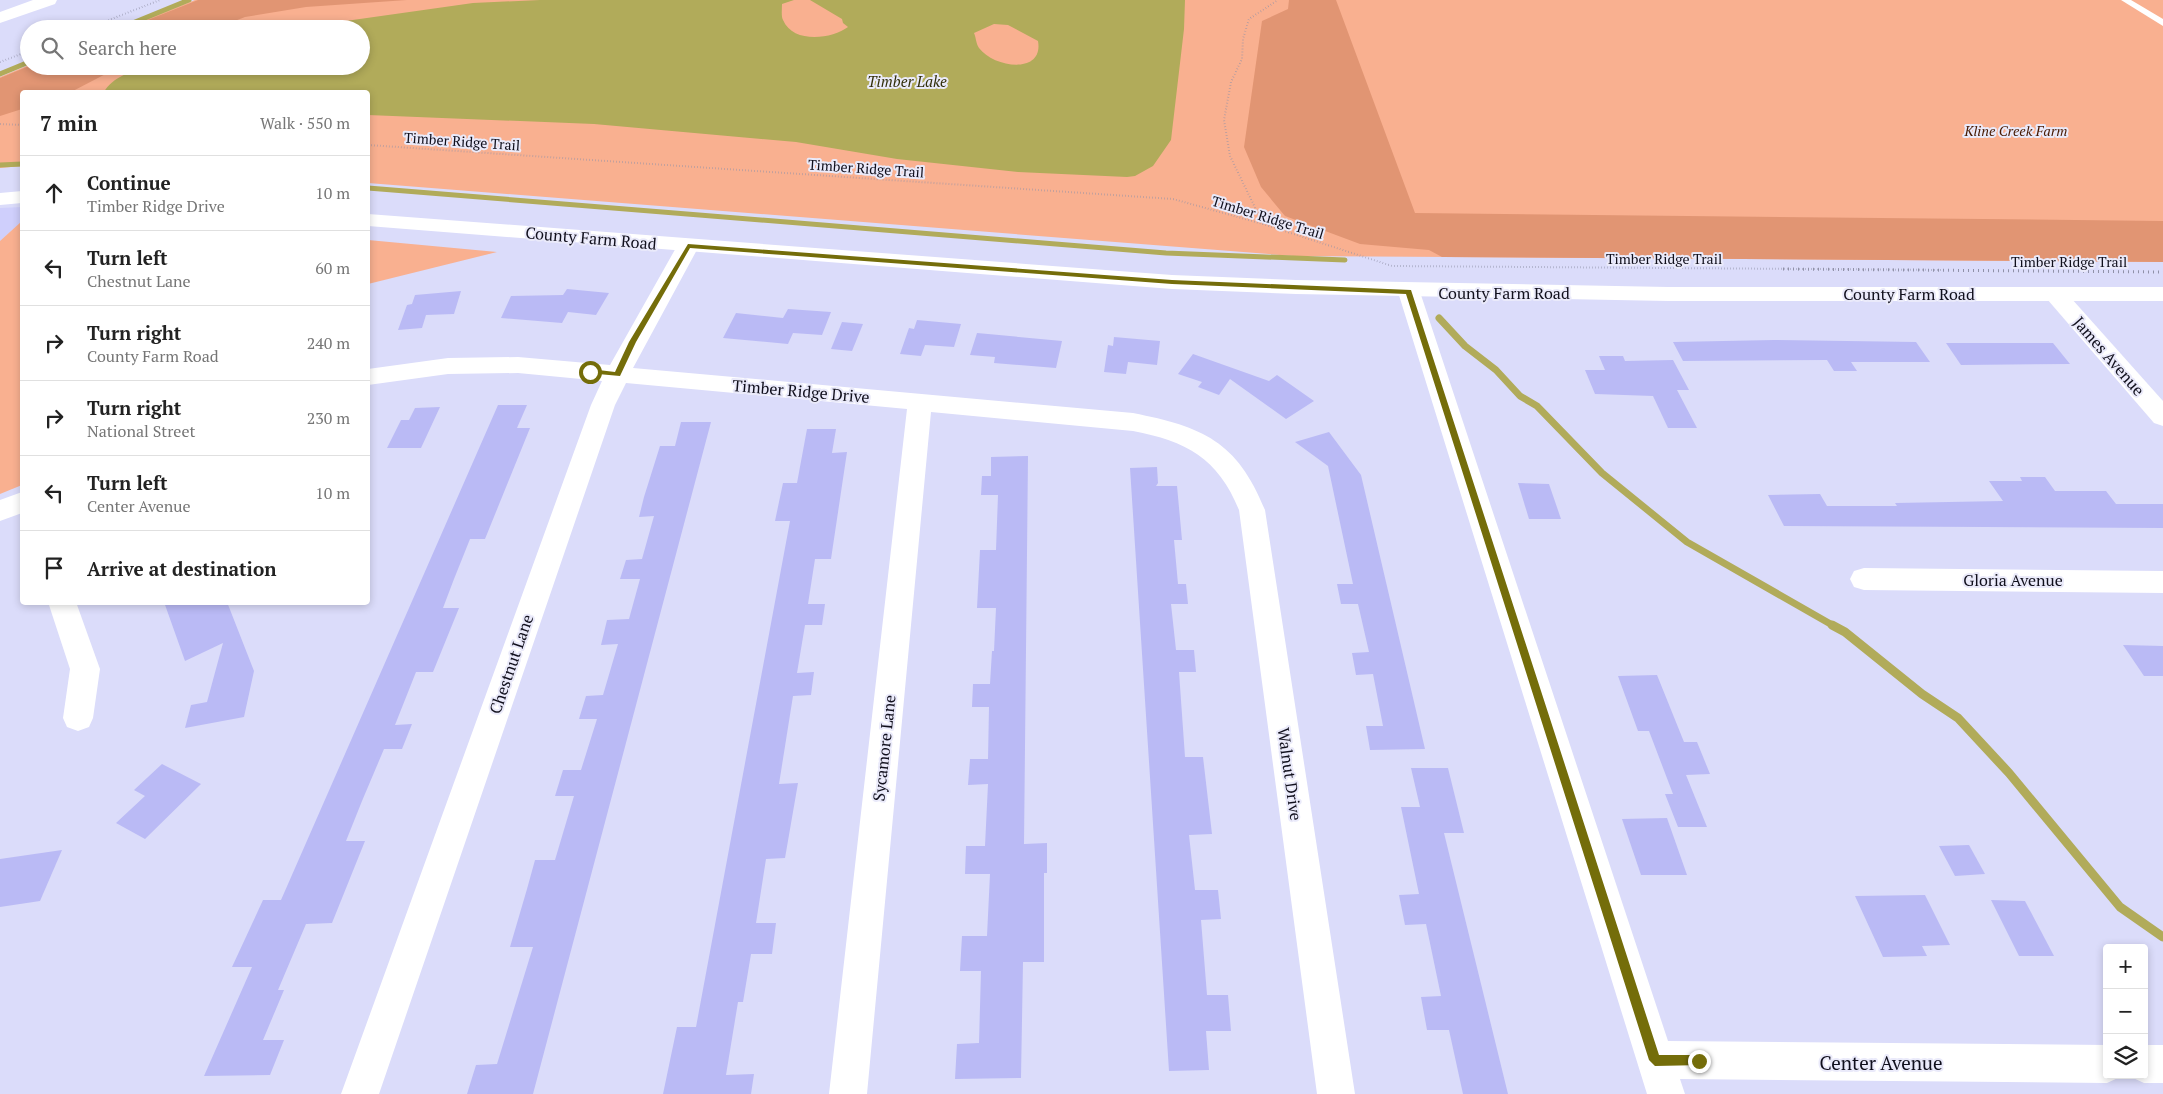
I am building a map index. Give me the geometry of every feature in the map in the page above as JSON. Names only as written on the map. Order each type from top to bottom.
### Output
[{"type":"street","points":[[0,18],[49,0]]},
{"type":"street","points":[[0,198],[20,197]]},
{"type":"street","name":"County Farm Road","points":[[370,220],[1172,282],[1409,292],[2163,294]]},
{"type":"street","name":"Chestnut Lane","points":[[360,1094],[600,414],[633,342],[688,246]]},
{"type":"street","points":[[1409,292],[1660,1077]]},
{"type":"street","name":"James Avenue","points":[[2055,294],[2163,418]]},
{"type":"street","name":"Timber Ridge Drive","points":[[370,376],[418,368],[518,365],[1134,422],[1166,428],[1191,437],[1225,460]]},
{"type":"street","name":"Sycamore Lane","points":[[848,1094],[920,402]]},
{"type":"street","name":"Walnut Drive","points":[[1225,460],[1238,477],[1252,510],[1336,1094]]},
{"type":"street","points":[[0,511],[20,503]]},
{"type":"street","name":"Gloria Avenue","points":[[1864,579],[2163,582]]},
{"type":"street","points":[[63,605],[85,669],[78,718]]},
{"type":"street","name":"Center Avenue","points":[[1660,1077],[2103,1064]]},
{"type":"street","points":[[2148,1064],[2163,1064]]},
{"type":"lane","points":[[2125,0],[2163,23]]},
{"type":"path","points":[[109,20],[160,0]]},
{"type":"path","points":[[1263,224],[1230,156],[1224,120],[1231,82],[1242,59],[1243,39],[1250,19],[1278,0]]},
{"type":"path","points":[[0,62],[20,54]]},
{"type":"path","points":[[0,124],[20,125]]},
{"type":"path","name":"Timber Ridge Trail","points":[[370,145],[1173,199],[1263,224],[1392,266],[2163,272]]},
{"type":"shaded area","points":[[198,0],[407,0],[306,7],[245,17],[237,20],[148,20]]},
{"type":"shaded area","points":[[1289,0],[1336,0],[1415,213],[2163,221],[2163,262],[1442,257],[1429,250],[1360,244],[1285,216],[1261,187],[1244,147],[1262,21],[1288,9]]},
{"type":"shaded area","points":[[20,70],[20,75],[104,75],[75,90],[20,90],[20,110],[0,116],[0,78]]},
{"type":"shaded area","points":[[20,207],[20,223],[0,241],[0,208]]},
{"type":"green space","name":"Kline Creek Farm","points":[[195,0],[2163,0],[2163,262],[1293,256],[370,183],[370,90],[20,90],[20,166],[0,168],[0,77],[20,69],[20,75],[370,75],[370,20],[145,20]]},
{"type":"green space","points":[[20,223],[20,486],[0,494],[0,241]]},
{"type":"green space","points":[[370,240],[497,252],[370,284]]},
{"type":"water","name":"Timber Lake","points":[[540,0],[794,0],[782,4],[783,20],[788,28],[795,33],[813,37],[832,34],[848,27],[843,23],[842,19],[810,0],[1185,0],[1184,29],[1171,140],[1153,166],[1135,176],[1127,177],[1018,172],[897,159],[796,142],[594,124],[370,115],[370,90],[106,90],[112,82],[124,75],[370,75],[370,20],[353,20],[473,3]],"holes":[[[994,24],[1008,25],[1038,41],[1038,52],[1033,59],[1016,65],[1006,64],[986,55],[977,45],[974,33]]]},
{"type":"building","points":[[567,289],[609,293],[596,315],[568,312],[562,323],[501,318],[511,296],[563,295]]},
{"type":"building","points":[[461,291],[454,314],[426,315],[422,328],[398,330],[407,305],[412,304],[415,295]]},
{"type":"building","points":[[788,309],[831,312],[822,335],[793,333],[788,344],[723,338],[736,313],[783,318]]},
{"type":"building","points":[[917,320],[961,324],[954,347],[925,345],[921,356],[900,354],[909,328],[914,329]]},
{"type":"building","points":[[842,322],[863,324],[852,351],[831,349]]},
{"type":"building","points":[[977,333],[1062,341],[1056,368],[994,363],[995,357],[970,355]]},
{"type":"building","points":[[1114,337],[1160,341],[1157,365],[1128,362],[1126,374],[1104,372],[1108,345],[1113,346]]},
{"type":"building","points":[[1774,340],[1916,342],[1930,362],[1851,362],[1857,371],[1834,371],[1827,360],[1683,361],[1673,342]]},
{"type":"building","points":[[1946,343],[2053,343],[2070,364],[1961,365]]},
{"type":"building","points":[[1193,354],[1269,381],[1277,375],[1314,401],[1286,419],[1230,379],[1219,395],[1198,387],[1202,382],[1178,374]]},
{"type":"building","points":[[1599,356],[1623,356],[1625,361],[1673,360],[1689,390],[1677,390],[1697,428],[1668,428],[1653,396],[1595,394],[1585,370],[1605,370]]},
{"type":"building","points":[[498,405],[527,405],[517,428],[530,428],[485,539],[470,539],[454,579],[443,608],[459,608],[433,672],[416,672],[395,725],[412,724],[402,749],[384,749],[346,841],[365,841],[332,923],[306,924],[278,990],[284,990],[263,1040],[284,1040],[270,1075],[204,1076],[252,967],[232,967],[263,900],[281,900]]},
{"type":"building","points":[[440,407],[421,448],[387,448],[401,420],[409,420],[415,408]]},
{"type":"building","points":[[681,422],[711,422],[533,1094],[467,1094],[476,1065],[497,1064],[533,947],[510,947],[535,860],[555,860],[574,796],[555,796],[563,770],[581,770],[597,719],[579,719],[586,696],[603,695],[618,644],[601,645],[607,620],[629,619],[640,579],[620,579],[626,560],[642,559],[654,516],[639,517],[644,497],[660,446],[675,446]]},
{"type":"building","points":[[807,429],[836,429],[832,453],[847,452],[831,559],[815,559],[808,604],[825,604],[822,625],[805,625],[797,673],[814,672],[811,695],[793,696],[779,784],[798,783],[785,858],[766,859],[756,923],[776,923],[772,954],[751,954],[743,1002],[738,1002],[726,1075],[754,1074],[751,1094],[663,1094],[677,1027],[696,1027],[790,521],[775,521],[783,483],[797,483]]},
{"type":"building","points":[[1329,432],[1361,475],[1425,749],[1370,750],[1366,726],[1383,726],[1373,674],[1356,675],[1352,653],[1369,652],[1358,604],[1341,604],[1337,584],[1353,584],[1328,466],[1295,442]]},
{"type":"building","points":[[1028,456],[1024,844],[1047,843],[1047,873],[1044,873],[1044,962],[1023,962],[1021,1078],[955,1079],[957,1044],[979,1043],[981,971],[960,971],[962,936],[987,936],[990,874],[965,874],[966,846],[985,846],[988,784],[968,785],[970,759],[988,759],[989,707],[972,707],[973,684],[990,684],[996,608],[977,608],[980,550],[996,550],[998,495],[981,495],[982,476],[991,476],[991,457]]},
{"type":"building","points":[[1157,467],[1158,483],[1156,486],[1177,486],[1182,540],[1174,540],[1178,584],[1186,584],[1188,604],[1171,604],[1176,650],[1194,650],[1196,672],[1179,672],[1185,757],[1203,757],[1212,834],[1189,835],[1195,890],[1218,890],[1221,919],[1201,920],[1207,995],[1228,995],[1231,1031],[1206,1031],[1209,1070],[1169,1071],[1130,468]]},
{"type":"building","points":[[2020,477],[2045,477],[2055,491],[2106,491],[2116,504],[2163,504],[2163,528],[1784,526],[1768,495],[1820,494],[1827,506],[1897,506],[1895,503],[2003,501],[1989,481],[2022,481]]},
{"type":"building","points":[[1518,483],[1549,484],[1561,519],[1529,519]]},
{"type":"building","points":[[165,605],[228,605],[254,671],[244,717],[185,728],[191,705],[207,702],[223,643],[185,661]]},
{"type":"building","points":[[2123,645],[2163,646],[2163,676],[2144,676]]},
{"type":"building","points":[[1657,675],[1684,742],[1697,742],[1710,774],[1686,775],[1707,827],[1678,827],[1665,794],[1673,794],[1649,731],[1638,731],[1618,676]]},
{"type":"building","points":[[162,764],[201,784],[145,839],[116,823],[145,796],[134,790]]},
{"type":"building","points":[[1411,768],[1448,768],[1464,833],[1444,833],[1508,1094],[1463,1094],[1449,1030],[1427,1030],[1421,997],[1441,996],[1426,924],[1405,925],[1399,895],[1419,894],[1401,807],[1420,807]]},
{"type":"building","points":[[1667,818],[1687,875],[1641,875],[1622,819]]},
{"type":"building","points":[[1969,845],[1985,874],[1955,876],[1939,846]]},
{"type":"building","points":[[62,850],[40,901],[0,907],[0,859]]},
{"type":"building","points":[[1925,895],[1950,945],[1922,946],[1927,956],[1883,957],[1855,896]]},
{"type":"building","points":[[1991,900],[2025,901],[2054,956],[2019,956]]},
{"type":"waterway","points":[[140,20],[189,0]]},
{"type":"waterway","points":[[0,74],[20,66]]},
{"type":"waterway","points":[[0,165],[20,164]]},
{"type":"waterway","points":[[370,188],[1166,253],[1345,260]]},
{"type":"waterway","points":[[1439,318],[1465,346],[1496,370],[1520,396],[1537,406],[1602,473],[1687,542],[1834,626]]},
{"type":"waterway","points":[[1832,625],[1845,632],[1922,694],[1958,718],[2009,773],[2120,907],[2163,937]]},
{"type":"route","points":[[590,372],[617,374],[633,342],[688,246],[1172,282],[1409,292],[1655,1060],[1699,1061]]}]
